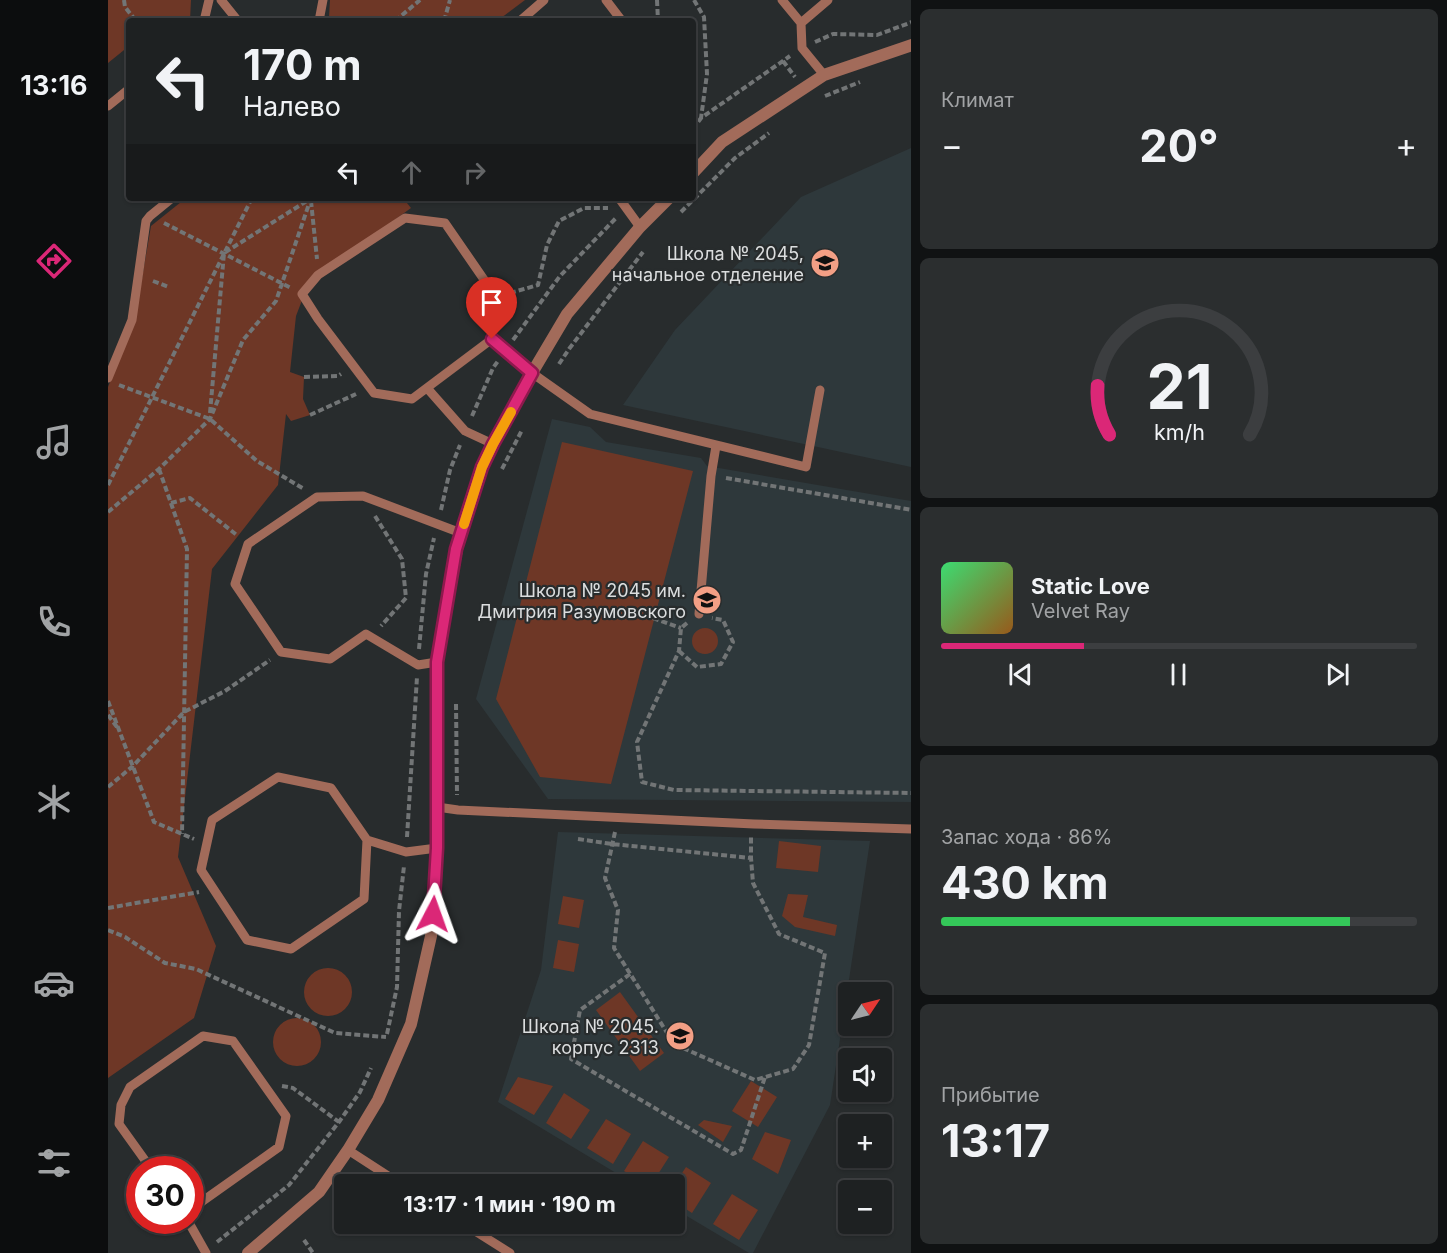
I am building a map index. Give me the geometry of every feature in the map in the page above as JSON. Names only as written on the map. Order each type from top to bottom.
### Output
[{"type":"street","points":[[696,170],[723,142],[824,75],[911,45]]},
{"type":"street","points":[[248,1253],[319,1192],[378,1100],[411,1024],[431,936],[437,848],[437,662],[456,549],[482,467],[532,373],[567,314],[640,227],[666,201]]},
{"type":"lane","points":[[205,18],[209,0]]},
{"type":"lane","points":[[221,0],[235,18]]},
{"type":"lane","points":[[320,18],[323,0]]},
{"type":"lane","points":[[523,18],[544,0]]},
{"type":"lane","points":[[606,0],[620,18]]},
{"type":"lane","points":[[782,0],[801,23],[802,48],[824,75]]},
{"type":"lane","points":[[801,23],[828,0]]},
{"type":"lane","points":[[108,106],[126,91]]},
{"type":"lane","points":[[108,378],[132,320],[146,221],[168,201]]},
{"type":"lane","points":[[622,201],[640,227]]},
{"type":"lane","points":[[405,218],[445,223],[496,297],[492,339],[412,399],[374,393],[302,294],[318,275],[405,218]]},
{"type":"lane","points":[[492,339],[532,373],[590,414],[806,467],[820,390]]},
{"type":"lane","points":[[428,388],[465,431],[493,444]]},
{"type":"lane","points":[[699,614],[711,476],[716,446]]},
{"type":"lane","points":[[437,662],[418,665],[366,634],[330,658],[281,652],[235,584],[248,544],[317,497],[363,496],[461,533]]},
{"type":"lane","points":[[368,840],[364,899],[291,949],[247,940],[201,870],[212,820],[278,777],[331,788],[368,840],[406,852],[437,848]]},
{"type":"lane","points":[[437,807],[458,810],[754,824],[911,829]]},
{"type":"lane","points":[[142,1156],[119,1124],[121,1105],[130,1087],[203,1036],[233,1041],[286,1116],[279,1147],[204,1200]]},
{"type":"lane","points":[[348,1150],[385,1174]]},
{"type":"lane","points":[[195,1234],[206,1253]]},
{"type":"lane","points":[[480,1234],[510,1253]]},
{"type":"path","points":[[124,0],[125,7],[134,18]]},
{"type":"path","points":[[399,18],[420,0]]},
{"type":"path","points":[[445,18],[450,0]]},
{"type":"path","points":[[657,0],[658,18]]},
{"type":"path","points":[[694,0],[705,17],[707,74],[701,118]]},
{"type":"path","points":[[818,99],[870,79]]},
{"type":"path","points":[[696,197],[735,158],[772,131]]},
{"type":"path","points":[[108,485],[250,201]]},
{"type":"path","points":[[224,253],[306,201]]},
{"type":"path","points":[[108,512],[159,469],[210,419],[243,340],[276,301],[310,201]]},
{"type":"path","points":[[311,201],[318,275]]},
{"type":"path","points":[[677,216],[692,201]]},
{"type":"path","points":[[496,297],[538,285],[547,245],[559,222],[584,208],[627,207]]},
{"type":"path","points":[[150,216],[302,294]]},
{"type":"path","points":[[547,383],[569,349],[645,250]]},
{"type":"path","points":[[210,419],[224,253]]},
{"type":"path","points":[[304,377],[338,376],[353,365]]},
{"type":"path","points":[[310,415],[357,393],[366,382]]},
{"type":"path","points":[[119,385],[210,419],[257,461],[317,497]]},
{"type":"path","points":[[500,473],[526,423]]},
{"type":"path","points":[[159,469],[187,549],[182,834]]},
{"type":"path","points":[[711,476],[911,510]]},
{"type":"path","points":[[363,496],[402,559],[406,598],[371,638]]},
{"type":"path","points":[[171,503],[190,498],[248,544]]},
{"type":"path","points":[[636,612],[681,628]]},
{"type":"path","points":[[680,651],[697,667],[721,664],[733,642],[723,620],[699,614],[681,628],[680,651],[637,742],[642,782],[674,790],[911,793]]},
{"type":"path","points":[[108,787],[133,766],[184,712],[225,691],[281,652]]},
{"type":"path","points":[[108,701],[154,822],[207,844]]},
{"type":"path","points":[[456,704],[458,810]]},
{"type":"path","points":[[108,715],[119,730]]},
{"type":"path","points":[[619,817],[605,878],[618,910],[614,948],[674,1044],[755,1080],[793,1069],[809,1044],[825,953],[779,934],[753,883],[751,837],[754,824]]},
{"type":"path","points":[[578,839],[751,858]]},
{"type":"path","points":[[108,908],[213,889]]},
{"type":"path","points":[[108,930],[125,937],[165,963],[196,969],[335,1032],[386,1037]]},
{"type":"path","points":[[630,974],[580,1010],[571,1059],[733,1154],[741,1150],[765,1077]]},
{"type":"path","points":[[261,1080],[293,1088],[339,1122]]},
{"type":"path","points":[[304,1240],[313,1253]]},
{"type":"shaded area","points":[[108,0],[191,0],[190,18],[126,18],[126,48],[108,63]]},
{"type":"shaded area","points":[[330,0],[525,0],[501,18],[329,17]]},
{"type":"shaded area","name":"Школа № 2045, начальное отделение","points":[[911,148],[911,467],[623,405],[675,330],[801,197]]},
{"type":"shaded area","points":[[182,201],[405,201],[411,208],[309,282],[296,316],[290,372],[304,377],[303,399],[310,415],[291,421],[286,414],[278,485],[212,569],[178,857],[216,946],[194,1018],[108,1078],[108,387],[135,319],[151,226]]},
{"type":"shaded area","name":"Школа № 2045 им. Дмитрия Разумовского","points":[[552,419],[590,427],[606,442],[701,458],[707,466],[911,501],[911,802],[548,799],[476,699]]},
{"type":"shaded area","points":[[562,442],[693,471],[611,784],[540,777],[496,699]]},
{"type":"shaded area","points":[[705,628],[715,631],[718,641],[715,651],[705,654],[695,651],[692,641],[695,631]]},
{"type":"shaded area","name":"Школа № 2045. корпус 2313","points":[[558,832],[870,841],[849,982],[838,982],[838,1036],[840,1036],[830,1105],[753,1253],[749,1253],[685,1215],[685,1174],[618,1174],[498,1102],[541,970]]},
{"type":"shaded area","points":[[779,841],[821,846],[818,872],[776,868]]},
{"type":"shaded area","points":[[788,894],[808,895],[803,917],[837,925],[835,936],[795,927],[782,916]]},
{"type":"shaded area","points":[[563,896],[584,900],[579,928],[558,924]]},
{"type":"shaded area","points":[[558,940],[579,944],[574,972],[553,968]]},
{"type":"shaded area","points":[[328,968],[345,975],[352,992],[345,1009],[328,1016],[311,1009],[304,992],[311,975]]},
{"type":"shaded area","points":[[620,992],[664,1053],[640,1071],[596,1010]]},
{"type":"shaded area","points":[[297,1018],[314,1025],[321,1042],[314,1059],[297,1066],[280,1059],[273,1042],[280,1025]]},
{"type":"shaded area","points":[[518,1077],[553,1086],[534,1115],[505,1099]]},
{"type":"shaded area","points":[[751,1081],[777,1097],[758,1127],[732,1111]]},
{"type":"shaded area","points":[[564,1093],[590,1110],[571,1139],[546,1123]]},
{"type":"shaded area","points":[[606,1119],[631,1134],[613,1164],[587,1148]]},
{"type":"shaded area","points":[[704,1120],[732,1126],[723,1142],[698,1125]]},
{"type":"shaded area","points":[[765,1132],[791,1140],[778,1174],[752,1159]]},
{"type":"shaded area","points":[[643,1141],[669,1157],[658,1174],[629,1174],[624,1171]]},
{"type":"shaded area","points":[[686,1167],[711,1183],[692,1213],[685,1208],[685,1174],[681,1174]]},
{"type":"shaded area","points":[[732,1194],[758,1210],[739,1240],[713,1224]]},
{"type":"slow traffic","points":[[464,524],[482,467],[511,412]]},
{"type":"place","name":"Школа № 2045, начальное отделение","points":[[825,263]]},
{"type":"place","name":"Школа № 2045 им. Дмитрия Разумовского","points":[[707,600]]},
{"type":"place","name":"Школа № 2045. корпус 2313","points":[[680,1036]]},
{"type":"route","points":[[433,914],[437,848],[437,662],[456,549],[482,467],[532,373],[492,339]]}]
